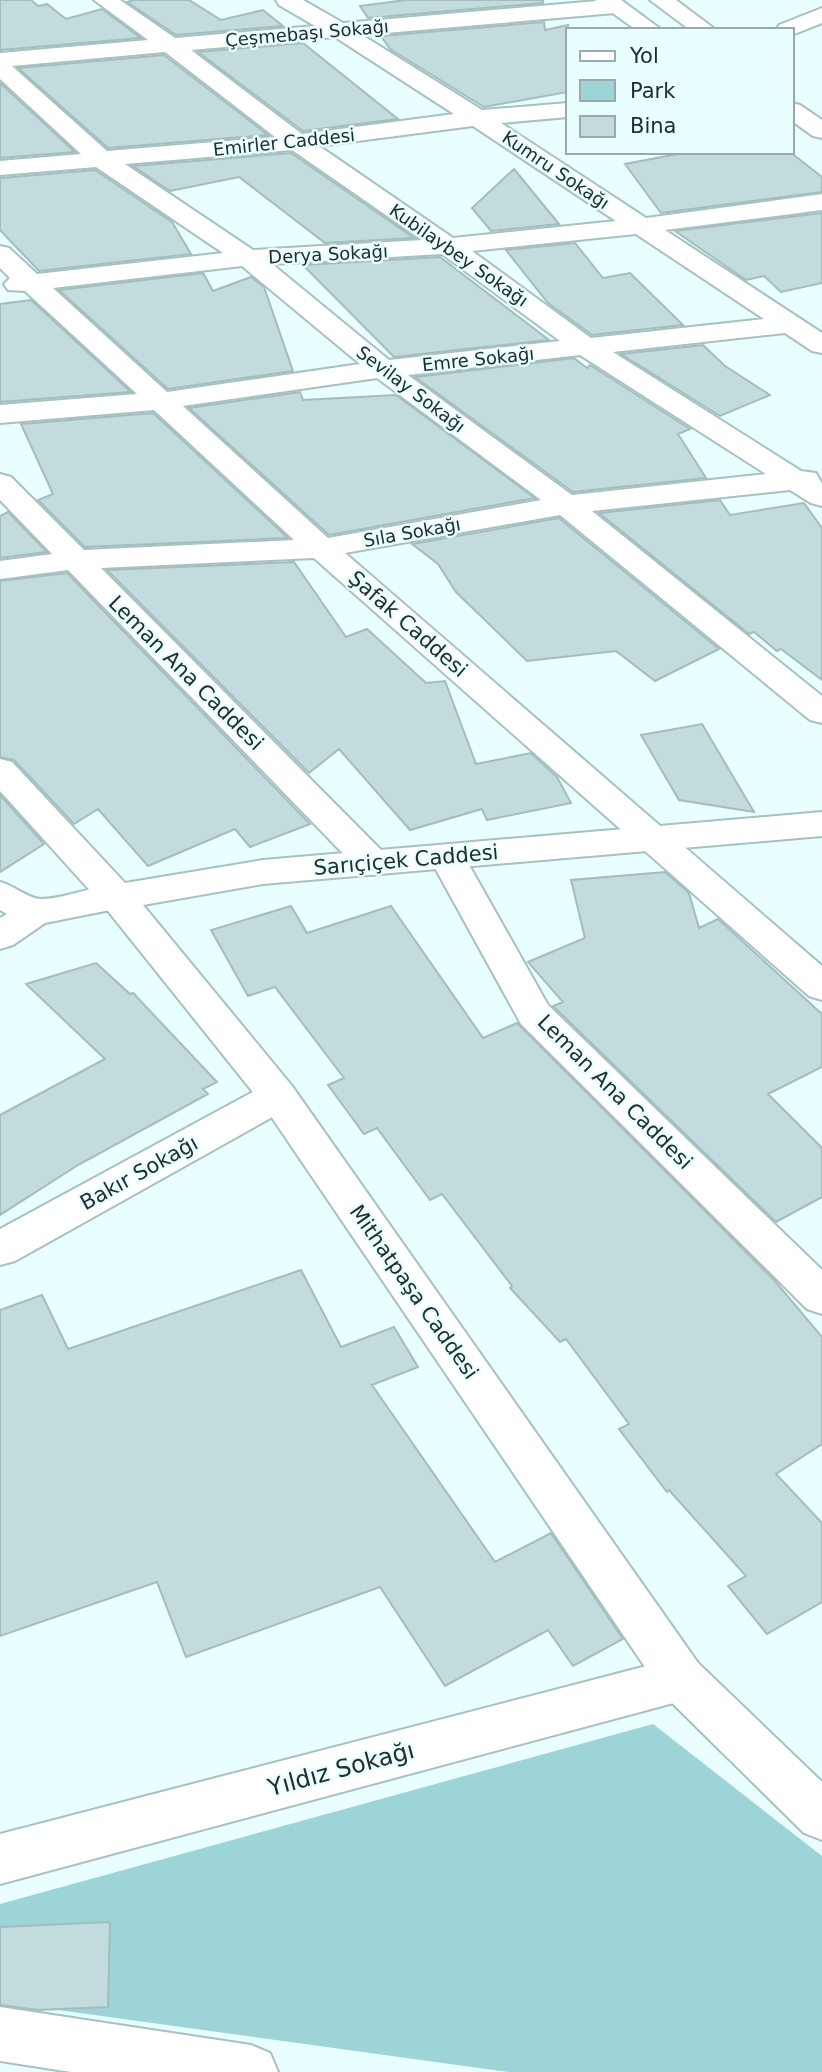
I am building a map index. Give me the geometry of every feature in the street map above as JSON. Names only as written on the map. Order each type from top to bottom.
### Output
[{"type":"street","name":"Kubilaybey Sokağı","points":[[104,0],[170,45],[297,142],[448,246],[586,347],[809,479],[822,497]]},
{"type":"street","name":"Kumru Sokağı","points":[[287,0],[340,30],[477,118],[822,345]]},
{"type":"street","points":[[661,0],[702,28]]},
{"type":"street","name":"Çeşmebaşı Sokağı","points":[[0,60],[611,3]]},
{"type":"street","points":[[611,3],[648,28]]},
{"type":"street","points":[[792,28],[822,15]]},
{"type":"street","name":"Sevilay Sokağı","points":[[0,67],[102,160],[248,258],[383,369],[566,505],[822,713]]},
{"type":"street","name":"Emirler Caddesi","points":[[0,168],[297,142],[477,118],[566,110]]},
{"type":"street","points":[[794,111],[822,131]]},
{"type":"street","name":"Derya Sokağı","points":[[0,285],[248,258],[448,246],[641,226],[822,202]]},
{"type":"street","name":"Şafak Caddesi","points":[[0,254],[321,548],[822,987]]},
{"type":"street","name":"Emre Sokağı","points":[[0,414],[161,401],[383,369],[790,324]]},
{"type":"street","name":"Sıla Sokağı","points":[[0,570],[75,560],[321,548],[566,505],[809,479]]},
{"type":"street","name":"Leman Ana Caddesi","points":[[0,483],[373,863]]},
{"type":"street","name":"Mithatpaşa Caddesi","points":[[0,769],[117,897],[278,1096],[681,1679],[822,1816]]},
{"type":"street","name":"Sarıçiçek Caddesi","points":[[0,936],[34,913],[263,872],[822,824]]},
{"type":"street","name":"Leman Ana Caddesi","points":[[447,857],[534,1013],[822,1297]]},
{"type":"street","points":[[0,894],[34,913]]},
{"type":"street","name":"Bakır Sokağı","points":[[0,1249],[278,1096]]},
{"type":"street","name":"Yıldız Sokağı","points":[[0,1860],[681,1679]]},
{"type":"street","points":[[0,2034],[251,2072]]},
{"type":"green space","points":[[653,1724],[822,1856],[822,2072],[508,2072],[0,2002],[0,1904]]},
{"type":"building","points":[[0,0],[31,0],[38,6],[47,4],[66,19],[102,9],[141,38],[0,50]]},
{"type":"building","points":[[189,0],[221,20],[263,10],[283,26],[176,35],[127,2]]},
{"type":"building","points":[[406,0],[543,0],[543,3],[368,18],[360,6]]},
{"type":"building","points":[[544,22],[545,30],[568,25],[566,92],[484,107],[390,49],[381,36]]},
{"type":"building","points":[[303,43],[398,119],[303,131],[198,52]]},
{"type":"building","points":[[164,55],[268,135],[108,148],[18,68]]},
{"type":"building","points":[[0,83],[75,152],[0,158]]},
{"type":"building","points":[[291,153],[414,238],[325,243],[239,177],[170,191],[133,166]]},
{"type":"building","points":[[678,154],[793,154],[822,177],[822,192],[661,213],[625,164]]},
{"type":"building","points":[[514,169],[559,224],[491,231],[472,208]]},
{"type":"building","points":[[95,170],[172,222],[191,254],[39,271],[0,230],[0,178]]},
{"type":"building","points":[[822,213],[822,283],[781,292],[764,276],[746,280],[675,231]]},
{"type":"building","points":[[575,243],[603,278],[630,273],[683,325],[592,335],[548,303],[506,250]]},
{"type":"building","points":[[440,257],[549,340],[394,357],[303,265]]},
{"type":"building","points":[[203,273],[213,291],[251,277],[264,287],[293,371],[168,389],[59,290]]},
{"type":"building","points":[[31,300],[131,392],[0,402],[0,304]]},
{"type":"building","points":[[703,345],[725,366],[770,395],[720,416],[621,354]]},
{"type":"building","points":[[574,358],[587,368],[590,365],[690,429],[678,434],[706,478],[573,492],[415,377]]},
{"type":"building","points":[[300,392],[303,400],[396,395],[535,498],[329,535],[189,408]]},
{"type":"building","points":[[153,413],[288,538],[85,547],[38,500],[53,494],[21,424]]},
{"type":"building","points":[[720,500],[730,515],[804,503],[822,528],[822,680],[781,649],[777,651],[754,632],[749,634],[599,513]]},
{"type":"building","points":[[8,512],[47,552],[0,558],[0,516]]},
{"type":"building","points":[[559,518],[719,649],[655,681],[616,651],[527,661],[456,592],[438,564],[412,544]]},
{"type":"building","points":[[294,562],[346,637],[367,629],[426,683],[445,681],[476,764],[531,753],[557,777],[571,803],[487,820],[482,809],[410,830],[339,749],[309,773],[107,570]]},
{"type":"building","points":[[67,573],[310,824],[250,847],[235,829],[148,866],[98,809],[74,824],[14,760],[0,757],[0,581]]},
{"type":"building","points":[[702,724],[754,812],[679,800],[641,735]]},
{"type":"building","points":[[0,795],[44,844],[0,872]]},
{"type":"building","points":[[665,872],[689,893],[699,928],[718,919],[822,1014],[822,1067],[768,1094],[822,1148],[822,1197],[776,1222],[553,1006],[563,1002],[528,962],[585,938],[571,880]]},
{"type":"building","points":[[291,906],[307,933],[391,906],[483,1038],[517,1023],[774,1280],[822,1337],[822,1444],[776,1474],[822,1523],[822,1602],[767,1634],[728,1586],[746,1576],[669,1490],[667,1492],[619,1429],[629,1424],[566,1339],[560,1342],[510,1288],[512,1286],[442,1194],[430,1200],[377,1128],[364,1134],[328,1085],[344,1078],[275,987],[248,996],[211,930]]},
{"type":"building","points":[[96,963],[130,994],[133,993],[217,1082],[203,1089],[208,1094],[78,1165],[0,1215],[0,1115],[105,1059],[26,984]]},
{"type":"building","points":[[301,1270],[341,1347],[394,1327],[418,1367],[372,1385],[495,1562],[551,1533],[623,1639],[573,1666],[548,1630],[445,1686],[380,1587],[186,1657],[157,1582],[0,1636],[0,1310],[42,1295],[68,1349]]},
{"type":"building","points":[[110,1922],[108,2007],[38,2010],[0,2005],[0,1927]]}]
